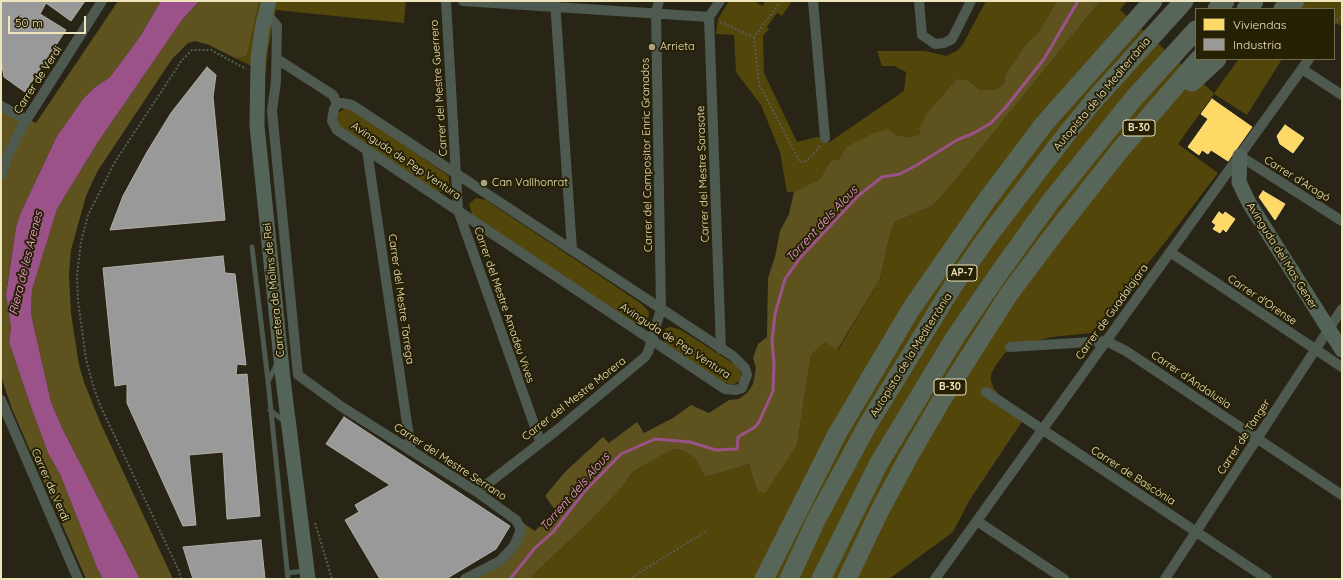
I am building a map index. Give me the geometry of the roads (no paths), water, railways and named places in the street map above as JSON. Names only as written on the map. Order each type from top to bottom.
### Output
[{"type":"highway","points":[[764,579],[837,434],[895,334],[958,240],[1044,124],[1073,81],[1138,1]]},
{"type":"highway","points":[[1044,124],[1154,1]]},
{"type":"highway","name":"Autopista de la Mediterrània","points":[[789,579],[816,520],[863,432],[893,381],[953,286],[989,235],[1078,119],[1184,1]]},
{"type":"highway","points":[[1284,8],[1295,1]]},
{"type":"highway","name":"AP-7","points":[[821,579],[879,463],[954,338],[988,288],[1050,202],[1094,147],[1134,98],[1195,31]]},
{"type":"highway","name":"B-30","points":[[847,579],[880,510],[941,401],[1009,294],[1120,150],[1198,60]]},
{"type":"highway","points":[[1088,192],[1180,95],[1216,60]]},
{"type":"main road","name":"Carretera de Molins de Rei","points":[[269,1],[265,16],[257,75],[256,106],[258,149],[281,358],[308,575]]},
{"type":"main road","name":"Avinguda del Mas Gener","points":[[1240,156],[1239,182],[1249,203],[1342,350]]},
{"type":"street","name":"Carrer de Verdi","points":[[1,175],[9,153],[27,120],[102,1]]},
{"type":"street","name":"Carrer del Mestre Guerrero","points":[[446,1],[457,174]]},
{"type":"street","points":[[463,1],[555,4],[709,17],[720,1]]},
{"type":"street","name":"Carrer del Compositor Enric Granados","points":[[659,1],[656,12],[661,309]]},
{"type":"street","points":[[813,1],[825,138]]},
{"type":"street","points":[[919,1],[922,34],[935,44],[944,43],[952,39],[971,1]]},
{"type":"street","points":[[555,4],[572,249]]},
{"type":"street","points":[[265,16],[271,19],[277,26],[277,59],[332,95],[338,104]]},
{"type":"street","name":"Carrer del Mestre Sarasate","points":[[709,17],[721,349]]},
{"type":"street","name":"Carrer del Mestre Serrano","points":[[277,59],[272,111],[298,375],[342,407],[477,492],[516,520],[520,526],[520,532],[514,546],[500,561],[465,579]]},
{"type":"street","name":"Carrer de Guadalajara","points":[[935,579],[1308,60]]},
{"type":"street","points":[[1302,69],[1342,96]]},
{"type":"street","name":"Avinguda de Pep Ventura","points":[[342,103],[352,105],[457,174],[740,362],[745,368],[747,375],[742,388],[736,390],[725,389],[337,130],[334,125],[333,115],[338,104],[342,103]]},
{"type":"street","points":[[1,106],[27,120]]},
{"type":"street","name":"Carrer del Mestre Tàrrega","points":[[367,150],[411,451]]},
{"type":"street","name":"Carrer d'Aragó","points":[[1240,156],[1342,221]]},
{"type":"street","name":"Carrer del Mestre Amadeu Vives","points":[[457,174],[458,210],[540,441]]},
{"type":"street","name":"Carrer d'Orense","points":[[1170,252],[1342,367]]},
{"type":"street","name":"Carrer de Tànger","points":[[1165,579],[1342,308]]},
{"type":"street","name":"Carrer del Mestre Morera","points":[[477,492],[646,357],[660,320],[661,309]]},
{"type":"street","name":"Carrer d'Andalusia","points":[[1010,346],[1106,341],[1126,351],[1342,494]]},
{"type":"street","name":"Carrer de Bascònia","points":[[986,392],[1267,579]]},
{"type":"street","name":"Carrer de Verdi","points":[[1,400],[78,579]]},
{"type":"street","points":[[977,521],[1064,579]]},
{"type":"lane","points":[[252,247],[268,381],[288,576],[308,575]]},
{"type":"lane","points":[[268,381],[281,358]]},
{"type":"lane","points":[[270,410],[289,425]]},
{"type":"water","name":"Riera de les Arenes","points":[[161,1],[199,1],[182,20],[98,142],[57,209],[32,290],[31,314],[51,402],[62,428],[140,579],[103,579],[97,568],[60,474],[48,453],[31,407],[9,342],[11,327],[6,295],[16,227],[21,212],[57,136],[83,99],[94,88],[110,77],[141,35]]},
{"type":"waterway","name":"Torrent dels Alous","points":[[510,579],[535,548],[553,532],[584,492],[621,454],[655,439],[690,442],[716,450],[737,449],[738,437],[755,427],[759,422],[773,391],[774,364],[772,341],[775,314],[785,279],[800,258],[858,196],[882,177],[900,174],[957,140],[974,133],[991,123],[1006,107],[1044,59],[1078,1]]},
{"type":"place","name":"Arrieta","points":[[652,47]]},
{"type":"place","name":"Can Vallhonrat","points":[[484,183]]}]
